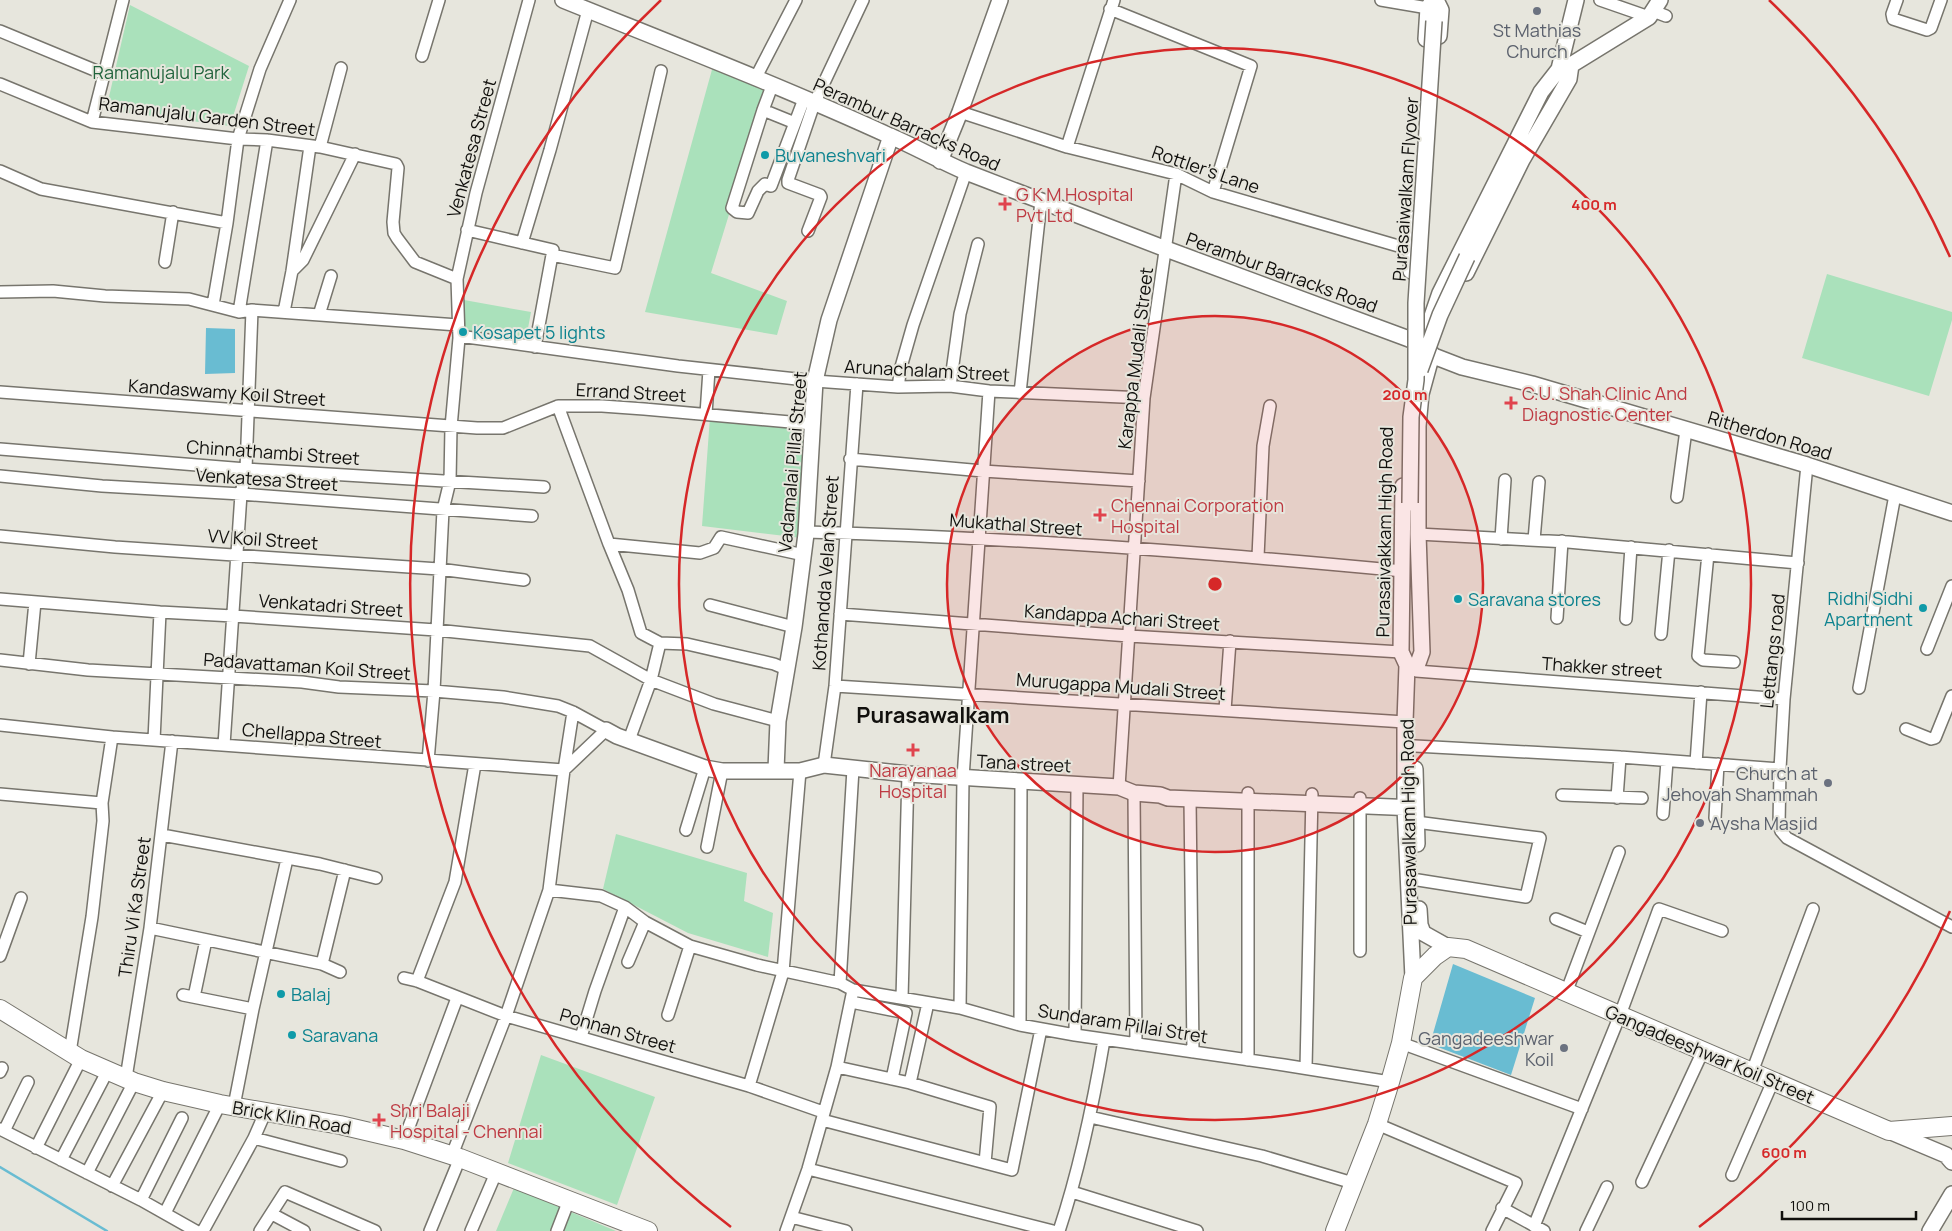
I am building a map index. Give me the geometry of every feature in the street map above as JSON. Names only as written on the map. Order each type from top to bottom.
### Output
[{"type":"main road","points":[[1413,978],[1435,956],[1448,947]]},
{"type":"main road","name":"Purasawalkam High Road","points":[[1448,947],[1466,950]]},
{"type":"main road","name":"Gangadeeshwar Koil Street","points":[[1466,950],[1889,1131]]},
{"type":"main road","name":"Purasawalkam High Road","points":[[1335,1231],[1377,1124],[1390,1082],[1401,1044],[1413,978]]},
{"type":"main road","name":"Brick Klin Road","points":[[0,1010],[75,1056],[130,1080],[163,1091],[265,1113],[340,1125],[404,1140],[456,1156],[648,1231]]},
{"type":"main road","points":[[1889,1131],[1952,1126]]},
{"type":"street","points":[[92,122],[123,0]]},
{"type":"street","points":[[422,56],[439,0]]},
{"type":"street","name":"Venkatesa Street","points":[[428,762],[434,691],[443,510],[450,480],[451,427],[458,330],[457,279],[467,230],[529,0]]},
{"type":"street","name":"Perambur Barracks Road","points":[[563,0],[586,6],[809,101],[891,136],[966,172],[1420,346]]},
{"type":"street","points":[[755,79],[796,0]]},
{"type":"street","points":[[772,86],[732,208],[737,212],[748,212],[760,188],[765,184],[771,186],[795,123],[809,101],[863,0]]},
{"type":"street","points":[[940,161],[960,112],[1000,0]]},
{"type":"street","points":[[1381,0],[1433,6],[1440,10],[1420,317],[1421,394],[1418,426],[1418,534],[1422,652],[1411,658]]},
{"type":"street","points":[[1562,72],[1576,0]]},
{"type":"street","points":[[1600,0],[1657,11]]},
{"type":"street","points":[[1897,0],[1893,10],[1893,18],[1924,30],[1931,28],[1941,0]]},
{"type":"street","points":[[213,306],[227,223],[238,139],[260,69],[286,1]]},
{"type":"street","points":[[1067,147],[1112,4],[1250,66],[1213,192]]},
{"type":"street","points":[[522,243],[550,150],[586,6]]},
{"type":"street","points":[[1420,346],[1420,317],[1412,250],[1433,6]]},
{"type":"street","name":"Purasaiwalkam Flyover","points":[[1411,658],[1411,417],[1416,380],[1417,293],[1433,6]]},
{"type":"street","points":[[1420,346],[1446,297],[1541,92],[1562,72],[1657,11]]},
{"type":"street","points":[[0,31],[104,74]]},
{"type":"street","points":[[284,312],[315,146],[341,68]]},
{"type":"street","points":[[552,255],[615,268],[662,71]]},
{"type":"street","name":"Purasaiwalkam Flyover","points":[[1416,380],[1440,315],[1508,172],[1562,72]]},
{"type":"street","name":"Ramanujalu Garden Street","points":[[0,84],[92,122],[315,146],[397,165],[394,233],[415,262],[457,279]]},
{"type":"street","points":[[808,231],[821,197],[788,183],[788,180],[809,101]]},
{"type":"street","points":[[763,110],[795,123]]},
{"type":"street","name":"Rottler's Lane","points":[[960,112],[1067,147],[1176,174],[1213,192],[1412,250]]},
{"type":"street","name":"Vadamalai Pillai Street","points":[[776,770],[778,721],[804,555],[816,381],[829,320],[891,136]]},
{"type":"street","points":[[0,292],[53,291],[105,296],[188,300],[240,312],[267,140]]},
{"type":"street","points":[[292,271],[303,260],[355,154]]},
{"type":"street","points":[[0,171],[41,189],[227,223]]},
{"type":"street","points":[[898,387],[901,367],[914,325],[966,172]]},
{"type":"street","name":"Karappa Mudali Street","points":[[1119,787],[1144,398],[1176,174]]},
{"type":"street","points":[[1020,393],[1041,201]]},
{"type":"street","points":[[165,262],[173,212]]},
{"type":"street","points":[[467,230],[553,250],[536,347]]},
{"type":"street","points":[[950,386],[960,314],[978,244]]},
{"type":"street","points":[[320,315],[331,276]]},
{"type":"street","points":[[1420,317],[1446,297]]},
{"type":"street","points":[[224,745],[230,678],[240,494],[246,468],[252,310]]},
{"type":"street","name":"Arunachalam Street","points":[[240,312],[252,310],[284,312],[458,330],[536,347],[709,370],[816,381],[898,387],[950,386],[1020,393],[1144,398]]},
{"type":"street","name":"Ritherdon Road","points":[[1420,346],[1462,366],[1532,384],[1807,465],[1952,513]]},
{"type":"street","name":"Purasaivakkam High Road","points":[[1411,658],[1403,571],[1405,412],[1410,368],[1420,346]]},
{"type":"street","points":[[706,414],[709,370]]},
{"type":"street","name":"Kothandda Velan Street","points":[[824,765],[835,686],[850,459],[857,384]]},
{"type":"street","points":[[960,1008],[963,778],[982,471],[989,391]]},
{"type":"street","name":"Kandaswamy Koil Street","points":[[0,392],[451,427]]},
{"type":"street","points":[[558,406],[628,590],[641,633],[660,643],[692,645],[774,664],[786,669]]},
{"type":"street","name":"Errand Street","points":[[451,427],[503,428],[558,406],[602,406],[813,424]]},
{"type":"street","points":[[1258,557],[1263,446],[1270,406]]},
{"type":"street","points":[[1677,497],[1686,430]]},
{"type":"street","name":"Chinnathambi Street","points":[[0,449],[246,468],[544,487]]},
{"type":"street","points":[[850,459],[982,471],[1139,481]]},
{"type":"street","name":"Lettangs road","points":[[1807,465],[1784,699],[1779,825],[1787,838],[1952,927]]},
{"type":"street","name":"Venkatesa Street","points":[[0,476],[102,486],[240,494],[532,516]]},
{"type":"street","points":[[1501,539],[1505,480]]},
{"type":"street","points":[[1534,540],[1539,482]]},
{"type":"street","points":[[1859,688],[1895,495]]},
{"type":"street","name":"Mukathal Street","points":[[806,532],[979,538],[1258,557],[1403,571]]},
{"type":"street","points":[[1418,534],[1562,541],[1798,563]]},
{"type":"street","name":"VV Koil Street","points":[[0,536],[115,547],[439,569],[524,580]]},
{"type":"street","points":[[609,544],[700,553],[714,548],[720,537],[804,555]]},
{"type":"street","points":[[1558,618],[1562,541]]},
{"type":"street","points":[[1626,619],[1631,547]]},
{"type":"street","points":[[1661,634],[1669,550]]},
{"type":"street","points":[[1708,554],[1698,656],[1703,660],[1734,662]]},
{"type":"street","points":[[1927,649],[1952,586]]},
{"type":"street","name":"Venkatadri Street","points":[[0,599],[160,612],[436,630],[590,646],[651,680],[714,704],[778,721]]},
{"type":"street","points":[[29,664],[35,602]]},
{"type":"street","points":[[710,605],[794,627]]},
{"type":"street","points":[[154,740],[160,612]]},
{"type":"street","name":"Kandappa Achari Street","points":[[840,614],[1129,636],[1230,641],[1411,658]]},
{"type":"street","points":[[1225,710],[1230,641]]},
{"type":"street","points":[[629,740],[651,680],[660,643]]},
{"type":"street","name":"Thakker street","points":[[1411,658],[1701,692],[1784,699]]},
{"type":"street","name":"Purasawalkam High Road","points":[[1411,658],[1405,722],[1410,810],[1413,978]]},
{"type":"street","name":"Purasawalkam High Road","points":[[1411,658],[1415,746],[1410,810],[1418,880],[1420,926],[1423,933],[1448,947]]},
{"type":"street","name":"Padavattaman Koil Street","points":[[0,660],[88,670],[302,682],[338,687],[434,691],[503,697],[558,706],[606,730]]},
{"type":"street","name":"Murugappa Mudali Street","points":[[835,686],[1405,722]]},
{"type":"street","points":[[1696,763],[1701,692]]},
{"type":"street","points":[[1906,729],[1933,739],[1936,737],[1947,726],[1952,696]]},
{"type":"street","points":[[430,1231],[549,890],[573,712]]},
{"type":"street","name":"Chellappa Street","points":[[0,725],[112,738],[172,741],[428,762],[564,770]]},
{"type":"street","points":[[564,770],[606,730]]},
{"type":"street","name":"Tana street","points":[[606,730],[617,736],[705,768],[722,771],[800,771],[824,765],[908,774],[1119,787],[1134,793],[1160,795],[1168,798],[1249,798]]},
{"type":"street","points":[[36,1148],[75,1056],[103,821],[102,803],[112,738]]},
{"type":"street","name":"Thiru Vi Ka Street","points":[[87,1173],[130,1080],[162,835],[172,741]]},
{"type":"street","points":[[1415,746],[1620,757],[1780,769]]},
{"type":"street","points":[[1617,798],[1620,757]]},
{"type":"street","points":[[1663,814],[1666,760]]},
{"type":"street","points":[[417,981],[455,882],[474,764]]},
{"type":"street","points":[[1715,818],[1718,764]]},
{"type":"street","points":[[686,830],[705,768]]},
{"type":"street","points":[[840,983],[853,768]]},
{"type":"street","points":[[707,847],[722,771]]},
{"type":"street","points":[[749,1086],[783,972],[800,771]]},
{"type":"street","points":[[902,998],[908,774]]},
{"type":"street","points":[[1020,1025],[1021,781]]},
{"type":"street","points":[[1075,1035],[1077,785]]},
{"type":"street","points":[[1160,795],[1175,790],[1249,798],[1360,801],[1540,838],[1526,897],[1418,880]]},
{"type":"street","points":[[1134,793],[1136,1044]]},
{"type":"street","points":[[0,794],[102,803]]},
{"type":"street","points":[[1562,795],[1642,798]]},
{"type":"street","points":[[1248,1060],[1249,798]]},
{"type":"street","points":[[1190,799],[1193,1052]]},
{"type":"street","points":[[1306,1068],[1312,799]]},
{"type":"street","points":[[1360,801],[1360,952]]},
{"type":"street","points":[[162,835],[345,870],[376,878]]},
{"type":"street","points":[[1566,992],[1619,852]]},
{"type":"street","points":[[165,1214],[227,1105],[267,952],[287,859]]},
{"type":"street","points":[[322,964],[345,870]]},
{"type":"street","points":[[549,890],[601,896],[690,946],[783,972],[840,983],[852,996],[906,1013],[892,1079]]},
{"type":"street","points":[[0,956],[21,898]]},
{"type":"street","points":[[581,1037],[595,991],[625,908]]},
{"type":"street","points":[[1502,1208],[1539,1229],[1582,1109],[1660,909],[1722,931]]},
{"type":"street","points":[[1752,1072],[1812,909]]},
{"type":"street","points":[[1556,919],[1588,932]]},
{"type":"street","points":[[628,962],[646,922]]},
{"type":"street","points":[[150,928],[322,964],[340,972]]},
{"type":"street","points":[[206,940],[189,996],[253,1009]]},
{"type":"street","points":[[668,1015],[690,946]]},
{"type":"street","name":"Ponnan Street","points":[[404,978],[417,981],[506,1016],[749,1086],[822,1116],[1012,1170],[1041,1029]]},
{"type":"street","points":[[786,1231],[808,1169],[837,1067],[852,996]]},
{"type":"street","name":"Sundaram Pillai Stret","points":[[852,996],[902,998],[960,1008],[1020,1025],[1104,1040],[1306,1068],[1390,1082]]},
{"type":"street","points":[[404,1140],[457,998]]},
{"type":"street","points":[[910,1083],[928,1003]]},
{"type":"street","points":[[1059,1231],[1072,1192],[1090,1117],[1104,1040]]},
{"type":"street","points":[[1401,1044],[1582,1109]]},
{"type":"street","points":[[1642,1182],[1702,1051]]},
{"type":"street","points":[[837,1067],[910,1083],[990,1107],[985,1163]]},
{"type":"street","points":[[61,1160],[108,1070]]},
{"type":"street","points":[[1732,1175],[1773,1081]]},
{"type":"street","points":[[28,1082],[2,1130],[141,1200],[196,1231]]},
{"type":"street","points":[[112,1186],[163,1091]]},
{"type":"street","points":[[203,1231],[254,1138],[265,1113]]},
{"type":"street","points":[[1090,1117],[1262,1156],[1353,1184]]},
{"type":"street","points":[[141,1200],[182,1118]]},
{"type":"street","points":[[1377,1124],[1516,1183],[1492,1231]]},
{"type":"street","name":"Gangadeeshwar Koil Street","points":[[1889,1131],[1946,1155],[1952,1162]]},
{"type":"street","points":[[254,1138],[341,1161]]},
{"type":"street","points":[[808,1169],[1053,1231]]},
{"type":"street","points":[[472,1231],[496,1173]]},
{"type":"street","points":[[1586,1231],[1607,1188]]},
{"type":"street","points":[[260,1231],[285,1192],[375,1231]]},
{"type":"street","points":[[1072,1192],[1198,1231]]},
{"type":"street","points":[[1930,1231],[1952,1194]]},
{"type":"street","points":[[558,1231],[569,1200]]},
{"type":"street","points":[[272,1214],[304,1231]]},
{"type":"street","points":[[791,1218],[846,1231]]},
{"type":"green space","name":"Ramanujalu Park","points":[[130,5],[249,66],[230,126],[106,110]]},
{"type":"green space","points":[[713,66],[771,91],[711,273],[787,301],[777,335],[645,312]]},
{"type":"green space","points":[[1827,274],[1952,312],[1952,320],[1929,396],[1802,358]]},
{"type":"green space","points":[[464,300],[531,312],[524,350],[463,328]]},
{"type":"green space","points":[[710,417],[811,426],[802,538],[702,526]]},
{"type":"green space","points":[[616,834],[747,873],[744,901],[773,913],[768,957],[688,933],[603,889]]},
{"type":"green space","points":[[541,1055],[655,1097],[617,1205],[508,1163]]},
{"type":"green space","points":[[514,1188],[616,1231],[496,1231]]},
{"type":"water","points":[[206,328],[235,329],[235,373],[205,374]]},
{"type":"water","points":[[1453,964],[1535,998],[1511,1075],[1430,1044]]},
{"type":"waterway","points":[[0,1167],[107,1231]]},
{"type":"place","name":"St Mathias Church","points":[[1537,11]]},
{"type":"place","name":"Buvaneshvari","points":[[765,155]]},
{"type":"place","name":"G K M Hospital Pvt Ltd","points":[[1005,204]]},
{"type":"place","name":"Kosapet 5 lights","points":[[463,332]]},
{"type":"place","name":"C.U. Shah Clinic And Diagnostic Center","points":[[1511,403]]},
{"type":"place","name":"Chennai Corporation Hospital","points":[[1100,515]]},
{"type":"place","name":"Saravana stores","points":[[1458,599]]},
{"type":"place","name":"Ridhi Sidhi Apartment","points":[[1923,608]]},
{"type":"place","name":"Narayanaa Hospital","points":[[913,750]]},
{"type":"place","name":"Church at Jehovah Shammah","points":[[1828,783]]},
{"type":"place","name":"Aysha Masjid","points":[[1700,823]]},
{"type":"place","name":"Balaj","points":[[281,994]]},
{"type":"place","name":"Saravana","points":[[292,1035]]},
{"type":"place","name":"Gangadeeshwar Koil","points":[[1564,1048]]},
{"type":"place","name":"Shri Balaji Hospital - Chennai","points":[[379,1120]]},
{"type":"district","name":"Purasawalkam","points":[[933,715]]}]
